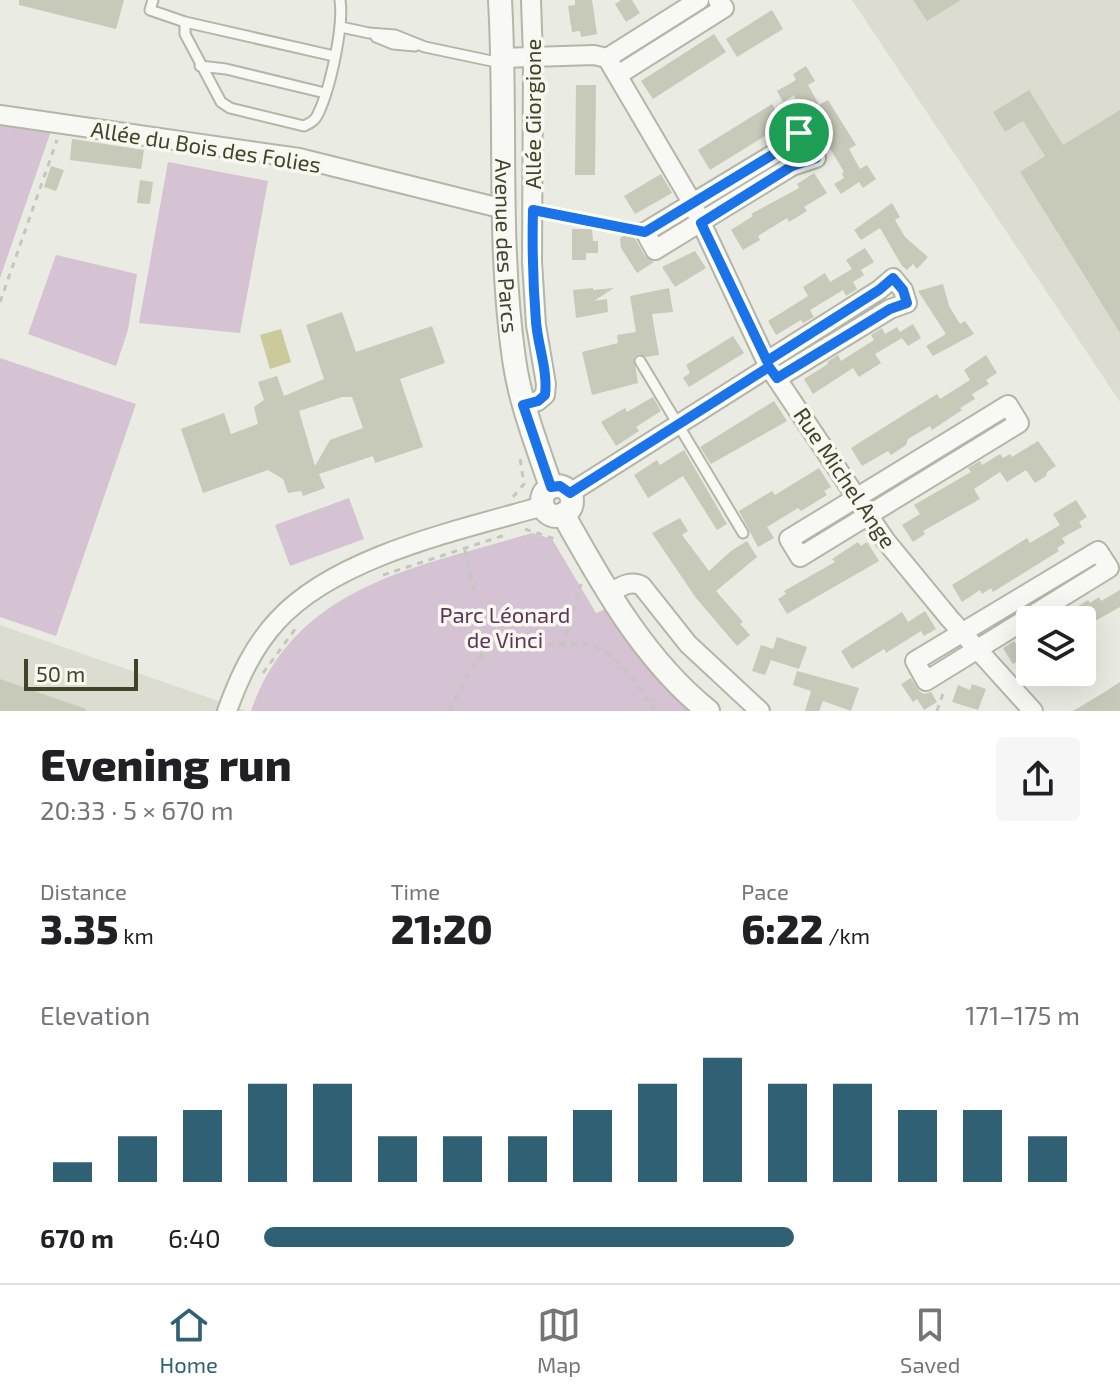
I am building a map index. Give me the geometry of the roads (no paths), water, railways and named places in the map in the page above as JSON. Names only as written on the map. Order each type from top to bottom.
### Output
[{"type":"street","name":"Avenue des Parcs","points":[[500,0],[505,267],[514,359],[523,405],[556,500],[608,594],[648,650],[708,711]]},
{"type":"street","name":"Allée Giorgione","points":[[523,405],[538,401],[545,395],[546,384],[536,325],[532,262],[531,0]]},
{"type":"street","points":[[503,61],[594,55],[607,58],[699,0]]},
{"type":"street","points":[[618,75],[724,8],[718,0]]},
{"type":"street","name":"Rue Michel Ange","points":[[607,58],[692,203],[771,369],[885,540],[1033,711]]},
{"type":"street","name":"Allée du Bois des Folies","points":[[0,115],[299,158],[504,209]]},
{"type":"street","points":[[799,133],[816,158],[792,166],[701,223],[655,250],[645,232],[782,149],[799,133]]},
{"type":"street","points":[[227,711],[246,664],[260,641],[288,610],[320,585],[377,558],[556,500],[771,369],[907,303],[903,290],[893,278],[771,369]]},
{"type":"street","points":[[1008,405],[1019,423],[800,557],[789,539],[857,498],[1008,405]]},
{"type":"street","points":[[1098,551],[1109,568],[978,649],[926,681],[915,661],[1098,551]]},
{"type":"street","points":[[608,594],[629,583],[642,586],[688,644],[760,711]]},
{"type":"lane","points":[[153,0],[150,10],[185,22],[334,56]]},
{"type":"lane","points":[[185,22],[185,34],[221,102],[230,108],[304,126],[318,116],[325,93],[341,27],[340,0]]},
{"type":"lane","points":[[341,27],[395,35],[425,47],[503,61]]},
{"type":"lane","points":[[200,66],[226,69],[325,93]]},
{"type":"lane","points":[[640,361],[743,533]]},
{"type":"park label","name":"Parc Léonard de Vinci","points":[[505,628]]}]
